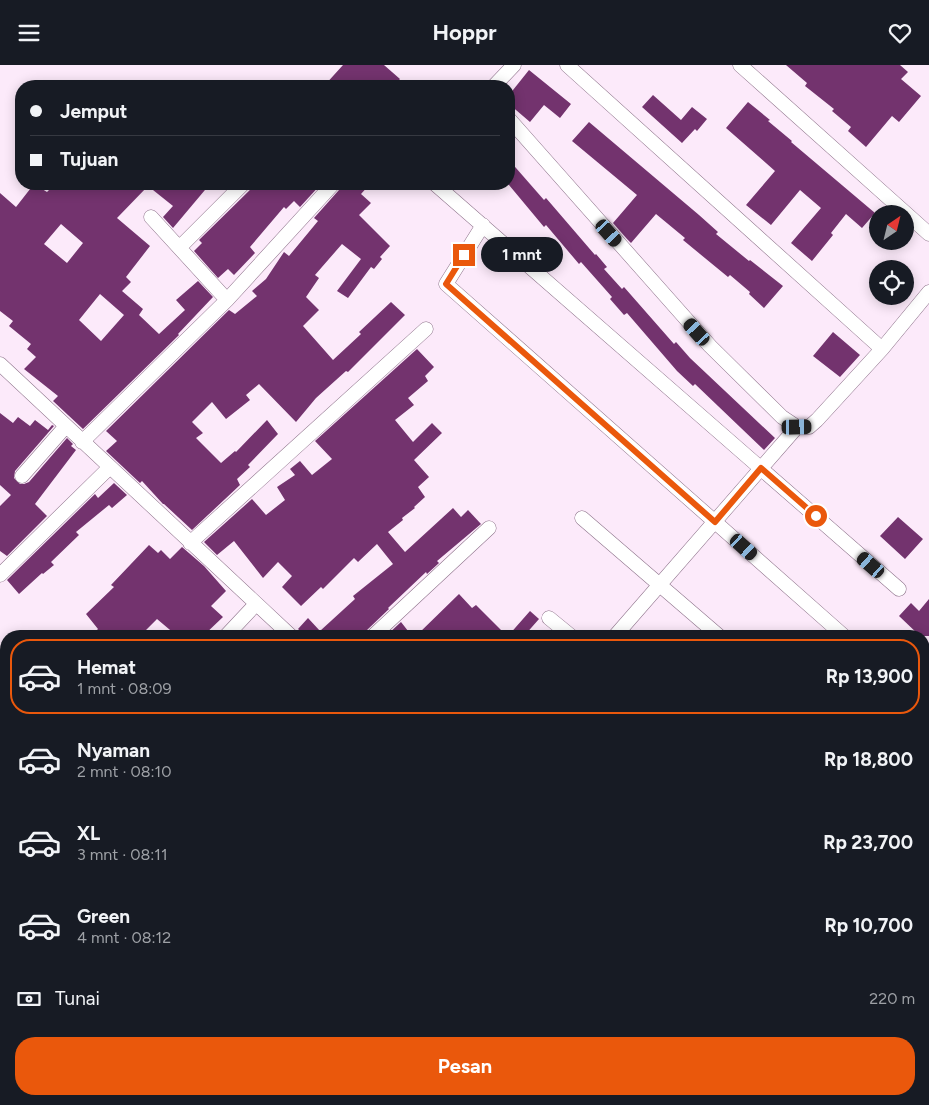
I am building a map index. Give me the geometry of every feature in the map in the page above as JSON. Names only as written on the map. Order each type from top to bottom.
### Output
[{"type":"street","points":[[500,80],[514,65]]},
{"type":"street","points":[[567,65],[882,349]]},
{"type":"street","points":[[740,65],[929,234]]},
{"type":"street","points":[[515,126],[710,346],[782,417],[797,427],[809,427],[817,420],[882,349],[929,292]]},
{"type":"street","points":[[180,247],[237,190]]},
{"type":"street","points":[[82,442],[227,300],[328,190]]},
{"type":"street","points":[[442,190],[899,589]]},
{"type":"street","points":[[151,217],[227,300]]},
{"type":"street","points":[[483,225],[446,284],[837,630]]},
{"type":"street","points":[[190,543],[426,329]]},
{"type":"street","points":[[0,364],[284,630]]},
{"type":"street","points":[[22,476],[66,426]]},
{"type":"street","points":[[620,630],[797,427]]},
{"type":"street","points":[[0,575],[110,467]]},
{"type":"street","points":[[582,518],[712,630]]},
{"type":"street","points":[[380,630],[490,528]]},
{"type":"street","points":[[232,630],[256,604]]},
{"type":"street","points":[[549,618],[564,630]]},
{"type":"building","points":[[343,65],[384,65],[400,79],[399,80],[329,80]]},
{"type":"building","points":[[786,65],[900,65],[908,72],[901,79],[921,96],[899,122],[892,116],[866,147],[848,131],[851,127],[832,111],[834,109],[805,86],[807,83]]},
{"type":"building","points":[[529,70],[571,104],[560,118],[544,105],[530,122],[515,109],[515,88]]},
{"type":"building","points":[[653,95],[681,120],[692,107],[707,119],[697,131],[695,129],[682,143],[642,107]]},
{"type":"building","points":[[748,102],[770,120],[768,121],[791,142],[869,208],[869,220],[862,228],[846,214],[831,233],[833,235],[812,261],[791,243],[821,208],[800,190],[771,225],[746,205],[775,171],[726,128]]},
{"type":"building","points":[[589,122],[699,215],[718,232],[716,234],[783,286],[764,308],[749,294],[750,292],[730,275],[728,277],[683,240],[685,238],[656,214],[631,243],[627,239],[613,223],[637,195],[572,141]]},
{"type":"building","points":[[515,167],[544,200],[546,198],[607,267],[604,269],[622,289],[624,287],[674,344],[676,342],[690,358],[775,438],[764,450],[695,384],[693,386],[677,371],[627,313],[624,315],[610,299],[612,297],[581,262],[579,264],[546,225],[544,227],[513,190],[515,190]]},
{"type":"building","points":[[29,190],[44,190],[47,192],[49,190],[144,190],[117,218],[150,246],[126,277],[131,282],[122,291],[143,309],[139,315],[159,334],[185,310],[176,300],[198,281],[213,297],[179,335],[83,429],[53,401],[58,396],[24,369],[36,357],[27,349],[31,344],[9,326],[13,321],[0,311],[0,193],[16,207]],"holes":[[[61,224],[83,243],[67,263],[44,244]],[[100,294],[124,315],[101,341],[79,320]]]},
{"type":"building","points":[[153,190],[205,190],[173,228],[163,217],[173,206]]},
{"type":"building","points":[[250,190],[316,190],[300,207],[294,201],[286,209],[284,207],[250,247],[255,253],[234,275],[228,269],[218,278],[194,251],[202,243],[199,240]]},
{"type":"building","points":[[339,190],[365,190],[361,194],[371,203],[359,215],[390,246],[380,257],[382,259],[374,269],[371,267],[348,298],[337,291],[361,259],[342,244],[315,275],[319,278],[306,297],[319,310],[303,326],[333,360],[391,302],[405,315],[348,372],[346,371],[316,398],[296,422],[259,384],[246,395],[250,400],[226,419],[212,402],[192,422],[203,433],[196,438],[221,463],[236,452],[267,420],[278,434],[248,465],[250,467],[237,479],[240,485],[192,530],[163,504],[142,481],[140,483],[106,451],[117,441],[106,431],[229,310],[235,314],[257,296],[252,291],[266,279],[284,252],[289,256],[318,221],[314,218]]},
{"type":"building","points":[[833,332],[860,355],[840,377],[813,356]]},
{"type":"building","points":[[417,349],[434,367],[425,376],[428,381],[408,398],[414,405],[395,420],[413,442],[432,423],[442,433],[414,460],[429,477],[418,487],[425,497],[402,518],[403,520],[388,532],[405,552],[453,508],[461,517],[468,510],[481,524],[437,561],[439,563],[427,574],[426,572],[367,630],[321,630],[355,599],[353,596],[393,564],[377,544],[358,562],[354,558],[323,589],[321,587],[301,606],[282,587],[292,576],[278,562],[263,578],[234,541],[217,555],[204,542],[252,499],[266,515],[285,500],[277,487],[295,475],[290,469],[300,461],[312,475],[332,459],[315,441]]},
{"type":"building","points":[[0,413],[13,423],[18,417],[30,426],[35,420],[48,430],[52,425],[54,426],[15,471],[14,478],[20,484],[29,482],[67,438],[73,444],[71,446],[76,450],[35,504],[47,516],[7,556],[0,551],[0,506],[11,495],[0,485]]},
{"type":"building","points":[[114,483],[127,495],[112,508],[109,505],[76,532],[79,535],[51,562],[54,565],[19,594],[7,580],[95,494],[98,498]]},
{"type":"building","points":[[898,517],[923,539],[905,559],[880,536]]},
{"type":"building","points":[[149,545],[158,553],[161,550],[170,559],[182,547],[204,566],[226,591],[211,606],[223,617],[209,630],[170,630],[157,619],[146,630],[97,630],[86,614],[114,587],[111,585]]},
{"type":"building","points":[[459,594],[472,608],[476,605],[501,630],[422,630]]},
{"type":"building","points":[[929,599],[929,630],[914,630],[899,616],[911,603],[919,611]]},
{"type":"building","points":[[530,611],[539,619],[529,630],[513,630]]},
{"type":"building","points":[[308,618],[319,630],[298,629]]},
{"type":"building","points":[[401,622],[407,630],[392,630]]},
{"type":"route","points":[[464,255],[446,284],[715,522],[761,468],[816,516]]}]
